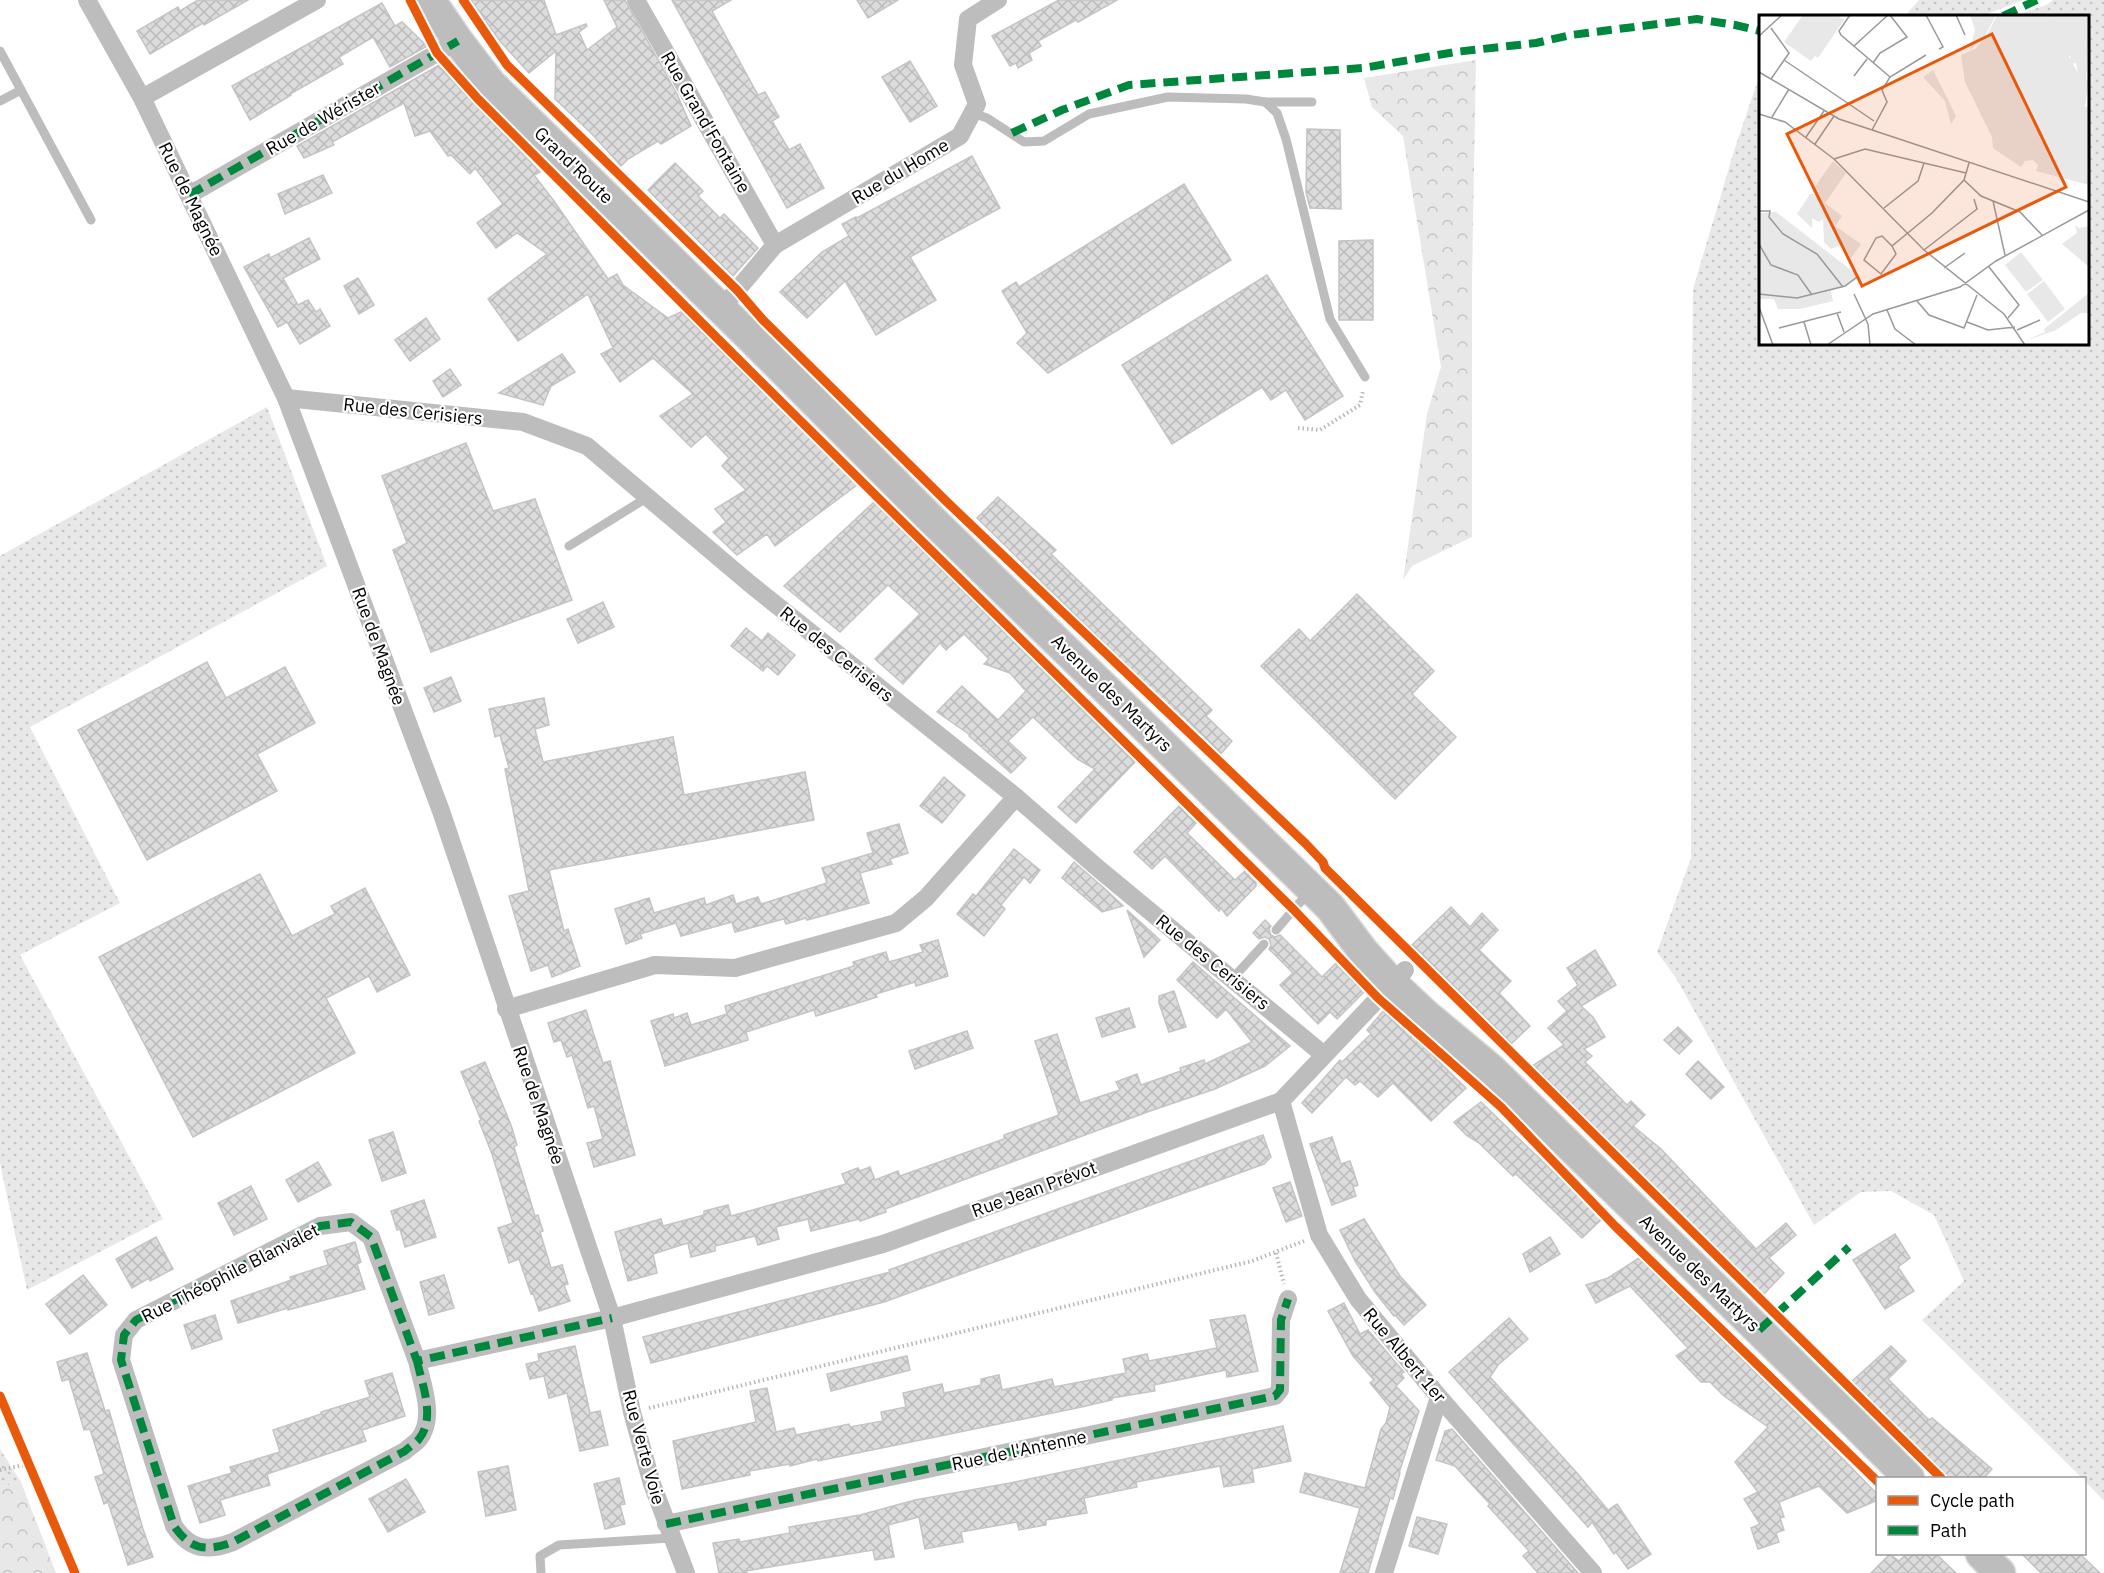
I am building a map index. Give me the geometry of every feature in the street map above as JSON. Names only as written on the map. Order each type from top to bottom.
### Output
[{"type":"main road","name":"Grand'Route","points":[[430,0],[491,84],[726,313]]},
{"type":"main road","name":"Avenue des Martyrs","points":[[726,313],[929,517],[1326,902],[1399,976],[1460,1022],[1491,1069],[1847,1416],[1906,1477]]},
{"type":"main road","points":[[1983,1555],[2000,1573]]},
{"type":"street","name":"Rue de Magnée","points":[[87,0],[142,98],[286,398],[441,810],[612,1318]]},
{"type":"street","points":[[142,98],[317,0]]},
{"type":"street","name":"Rue Grand'Fontaine","points":[[636,0],[775,245]]},
{"type":"street","points":[[972,113],[977,104],[963,65],[968,19],[998,0]]},
{"type":"street","name":"Rue de Wérister","points":[[189,195],[458,41]]},
{"type":"street","name":"Rue du Home","points":[[726,313],[775,245],[960,136],[972,113]]},
{"type":"street","name":"Rue des Cerisiers","points":[[286,398],[523,422],[587,446],[749,583],[1016,797],[1324,1055]]},
{"type":"street","points":[[507,1009],[655,965],[735,968],[896,923],[926,898],[1016,797]]},
{"type":"street","name":"Rue Jean Prévot","points":[[612,1318],[883,1244],[1281,1101],[1399,976]]},
{"type":"street","name":"Rue Albert 1er","points":[[1281,1101],[1318,1235],[1358,1299],[1439,1397],[1593,1573]]},
{"type":"street","name":"Rue Théophile Blanvalet","points":[[351,1222],[370,1237],[417,1361],[427,1409],[427,1423],[420,1439],[405,1451],[233,1542],[205,1548],[181,1537],[174,1526],[121,1360],[124,1335],[136,1320],[320,1226],[351,1222]]},
{"type":"street","name":"Rue de l'Antenne","points":[[668,1531],[1275,1396],[1280,1390],[1281,1320],[1288,1299]]},
{"type":"street","points":[[417,1361],[612,1318]]},
{"type":"street","name":"Rue Verte Voie","points":[[612,1318],[632,1412],[652,1484],[668,1531],[686,1573]]},
{"type":"street","points":[[1384,1573],[1439,1397]]},
{"type":"lane","points":[[0,51],[90,219]]},
{"type":"lane","points":[[0,101],[21,90]]},
{"type":"lane","points":[[972,113],[987,118],[1024,142],[1044,141],[1089,114],[1168,97],[1312,102]]},
{"type":"lane","points":[[1265,102],[1277,113],[1286,139],[1330,319],[1365,377]]},
{"type":"lane","points":[[569,546],[648,497]]},
{"type":"lane","points":[[1276,930],[1326,902]]},
{"type":"lane","points":[[1233,978],[1264,944]]},
{"type":"lane","points":[[541,1573],[540,1556],[559,1545],[668,1531]]},
{"type":"path","points":[[1298,428],[1320,430],[1360,405],[1365,377]]},
{"type":"path","points":[[632,1412],[1252,1261],[1318,1235]]},
{"type":"path","points":[[1276,1253],[1288,1299]]},
{"type":"path","points":[[25,1454],[33,1475]]},
{"type":"path","points":[[0,1470],[29,1464]]},
{"type":"green space","points":[[1919,0],[2023,0],[1985,15],[1906,15]]},
{"type":"green space","points":[[2053,0],[2104,0],[2104,1501],[2086,1482],[2086,1477],[2081,1477],[1922,1320],[1964,1281],[1934,1215],[1891,1191],[1861,1192],[1814,1225],[1676,978],[1657,952],[1691,858],[1693,289],[1734,151],[1759,77],[1759,345],[2089,345],[2089,15],[2017,15],[2046,5]]},
{"type":"green space","points":[[1476,60],[1472,278],[1472,537],[1412,566],[1403,580],[1427,414],[1441,367],[1403,136],[1372,107],[1364,78]]},
{"type":"green space","points":[[267,407],[327,566],[30,727],[120,903],[20,955],[163,1219],[27,1290],[0,1163],[0,556]]},
{"type":"green space","points":[[0,1449],[21,1482],[0,1487]]},
{"type":"green space","points":[[21,1482],[56,1573],[0,1573],[0,1487]]},
{"type":"building","points":[[198,0],[248,0],[150,54],[137,31],[178,7],[180,11]]},
{"type":"building","points":[[471,0],[544,0],[556,35],[586,24],[587,26],[579,32],[587,50],[617,27],[604,0],[625,0],[677,94],[691,126],[661,144],[658,141],[628,159],[621,166],[555,99],[556,51],[529,73],[499,40]]},
{"type":"building","points":[[672,0],[731,0],[712,11],[758,95],[765,92],[779,117],[772,121],[789,150],[800,144],[824,188],[787,208]]},
{"type":"building","points":[[857,0],[898,0],[868,18]]},
{"type":"building","points":[[1059,0],[1117,0],[1038,41],[1041,46],[1029,53],[1032,60],[1018,68],[1016,63],[1010,66],[992,36]]},
{"type":"building","points":[[382,3],[395,26],[402,22],[427,46],[390,67],[373,37],[339,57],[343,64],[250,120],[232,86]]},
{"type":"building","points":[[910,61],[937,106],[910,122],[882,77]]},
{"type":"building","points":[[441,64],[460,89],[540,172],[534,175],[608,279],[617,274],[623,285],[668,318],[681,312],[857,485],[775,546],[767,534],[737,555],[713,532],[726,522],[715,509],[746,490],[722,466],[729,458],[706,434],[691,447],[660,416],[693,394],[653,358],[620,382],[601,354],[613,348],[588,294],[518,341],[488,299],[547,254],[517,233],[496,248],[477,223],[503,204],[475,168],[470,174],[451,155],[448,156],[430,131],[415,136],[404,103],[332,142],[334,145],[304,158],[297,146]]},
{"type":"building","points":[[1307,129],[1340,130],[1341,209],[1310,208],[1306,192]]},
{"type":"building","points":[[972,156],[1000,208],[910,257],[936,300],[876,335],[845,281],[807,318],[780,292],[822,252],[849,236],[842,224]]},
{"type":"building","points":[[675,163],[703,191],[698,196],[720,218],[724,214],[758,248],[733,276],[648,190]]},
{"type":"building","points":[[323,175],[332,193],[285,214],[278,194]]},
{"type":"building","points":[[1184,184],[1231,260],[1048,373],[1017,343],[1027,333],[1002,291],[1016,282],[1019,287]]},
{"type":"building","points":[[309,238],[320,259],[283,278],[298,305],[308,300],[316,312],[320,309],[330,326],[300,344],[287,322],[278,327],[244,267],[269,254],[270,258]]},
{"type":"building","points":[[1373,240],[1373,320],[1339,320],[1339,241]]},
{"type":"building","points":[[1267,275],[1343,396],[1305,420],[1286,390],[1271,400],[1262,387],[1172,444],[1122,365]]},
{"type":"building","points":[[358,278],[374,305],[359,314],[344,286]]},
{"type":"building","points":[[426,318],[440,339],[410,361],[395,340]]},
{"type":"building","points":[[562,354],[575,372],[551,386],[543,405],[499,393]]},
{"type":"building","points":[[450,369],[461,385],[443,397],[433,381]]},
{"type":"building","points":[[466,443],[493,511],[535,499],[572,600],[431,652],[393,550],[407,543],[382,476]]},
{"type":"building","points":[[998,497],[1056,550],[1051,554],[1212,710],[1206,716],[1232,741],[1219,756],[977,518]]},
{"type":"building","points":[[874,502],[1135,762],[1076,823],[1058,807],[1095,769],[1077,759],[1033,717],[1008,741],[1026,758],[1011,773],[970,735],[937,712],[962,686],[998,720],[1026,691],[1010,673],[984,664],[989,659],[964,634],[946,650],[940,643],[903,684],[875,659],[920,614],[888,585],[840,632],[784,586]]},
{"type":"building","points":[[1357,594],[1434,671],[1412,694],[1456,737],[1395,799],[1261,666],[1299,629],[1310,641]]},
{"type":"building","points":[[603,602],[614,627],[578,643],[567,619]]},
{"type":"building","points":[[746,628],[762,641],[768,633],[795,655],[778,675],[767,666],[763,671],[731,646]]},
{"type":"building","points":[[207,662],[226,698],[285,667],[315,723],[257,754],[277,791],[147,860],[78,730]]},
{"type":"building","points":[[451,677],[461,701],[434,712],[424,688]]},
{"type":"building","points":[[544,698],[549,725],[535,729],[543,762],[673,737],[684,795],[805,772],[814,820],[549,870],[564,931],[568,929],[580,966],[552,977],[548,965],[531,971],[509,896],[529,891],[505,769],[509,768],[500,735],[495,737],[489,709]]},
{"type":"building","points":[[944,777],[965,795],[942,823],[920,806]]},
{"type":"building","points":[[1179,806],[1196,823],[1187,833],[1235,880],[1246,870],[1256,880],[1256,886],[1227,916],[1221,908],[1219,911],[1165,856],[1152,869],[1134,852]]},
{"type":"building","points":[[899,824],[908,853],[890,859],[892,864],[860,873],[869,903],[807,920],[806,918],[786,924],[784,919],[735,932],[732,922],[681,936],[676,923],[640,934],[642,938],[626,944],[615,909],[649,898],[654,913],[704,898],[706,905],[733,895],[736,904],[758,897],[761,904],[827,883],[822,868],[873,853],[867,833]]},
{"type":"building","points":[[1014,849],[1040,870],[1030,883],[1024,877],[1001,905],[1005,909],[984,936],[957,914],[973,894],[976,896]]},
{"type":"building","points":[[1074,862],[1123,906],[1102,912],[1062,878]]},
{"type":"building","points":[[260,874],[292,936],[335,914],[331,906],[365,888],[410,975],[377,992],[369,976],[326,998],[355,1053],[193,1137],[99,957]]},
{"type":"building","points":[[1451,907],[1470,927],[1482,913],[1498,930],[1479,950],[1511,981],[1499,993],[1530,1026],[1510,1045],[1411,946]]},
{"type":"building","points":[[1127,910],[1160,940],[1144,957]]},
{"type":"building","points":[[1265,920],[1271,926],[1269,929],[1271,935],[1275,937],[1280,935],[1322,977],[1338,961],[1366,990],[1337,1019],[1330,1012],[1318,1024],[1280,985],[1293,973],[1269,949],[1271,945],[1269,939],[1265,937],[1259,939],[1253,933]]},
{"type":"building","points":[[938,940],[948,976],[916,986],[915,982],[876,994],[877,997],[816,1016],[814,1010],[746,1032],[748,1040],[665,1066],[651,1021],[673,1014],[674,1018],[687,1013],[691,1025],[727,1014],[725,1006],[854,966],[853,962],[886,952],[889,962],[923,952],[920,945]]},
{"type":"building","points":[[1595,950],[1616,985],[1581,1006],[1593,1017],[1605,1037],[1584,1049],[1592,1056],[1585,1062],[1627,1105],[1631,1101],[1645,1115],[1633,1126],[1661,1149],[1756,1249],[1786,1223],[1796,1235],[1769,1258],[1784,1273],[1763,1295],[1532,1066],[1564,1045],[1548,1028],[1567,1011],[1558,1001],[1578,985],[1567,968]]},
{"type":"building","points":[[1193,962],[1290,1046],[1265,1066],[1215,1089],[885,1209],[886,1212],[860,1221],[859,1219],[811,1231],[808,1219],[776,1227],[779,1239],[758,1245],[755,1236],[715,1246],[715,1251],[691,1257],[688,1243],[653,1254],[657,1273],[628,1281],[615,1232],[661,1219],[663,1226],[704,1215],[704,1211],[728,1205],[731,1216],[846,1184],[842,1174],[858,1168],[860,1171],[870,1167],[875,1180],[898,1171],[900,1176],[1004,1139],[1004,1135],[1059,1115],[1035,1041],[1057,1034],[1080,1103],[1120,1090],[1116,1082],[1137,1074],[1141,1085],[1204,1060],[1205,1064],[1252,1042],[1226,1009],[1217,1018],[1177,980]]},
{"type":"building","points":[[1174,991],[1186,1027],[1169,1032],[1159,1003],[1159,996]]},
{"type":"building","points":[[1129,1008],[1135,1027],[1102,1037],[1096,1018]]},
{"type":"building","points":[[1385,1009],[1466,1088],[1431,1121],[1393,1083],[1378,1097],[1360,1081],[1355,1085],[1346,1077],[1312,1113],[1302,1103],[1340,1060],[1342,1062],[1371,1034],[1367,1030]]},
{"type":"building","points":[[586,1010],[603,1063],[610,1061],[635,1155],[594,1167],[587,1143],[603,1139],[594,1106],[588,1108],[572,1055],[567,1057],[561,1040],[554,1042],[548,1023]]},
{"type":"building","points":[[1678,1027],[1692,1041],[1679,1054],[1664,1040]]},
{"type":"building","points":[[967,1031],[973,1048],[915,1069],[909,1051]]},
{"type":"building","points":[[1698,1061],[1724,1087],[1711,1099],[1686,1074]]},
{"type":"building","points":[[485,1062],[511,1125],[517,1145],[514,1147],[535,1216],[538,1215],[543,1231],[540,1232],[551,1268],[562,1265],[568,1284],[564,1285],[570,1301],[539,1311],[519,1259],[509,1263],[498,1228],[513,1223],[492,1154],[479,1121],[481,1120],[461,1072]]},
{"type":"building","points":[[1481,1102],[1602,1219],[1582,1238],[1516,1174],[1513,1176],[1454,1122]]},
{"type":"building","points":[[393,1132],[406,1173],[382,1181],[369,1140]]},
{"type":"building","points":[[1263,1135],[1271,1157],[1264,1164],[884,1302],[651,1363],[643,1337],[890,1272],[889,1270]]},
{"type":"building","points":[[1332,1137],[1341,1164],[1350,1161],[1358,1185],[1353,1187],[1356,1196],[1332,1205],[1310,1144]]},
{"type":"building","points":[[318,1162],[331,1185],[298,1202],[286,1180]]},
{"type":"building","points":[[1290,1182],[1302,1216],[1286,1222],[1273,1188]]},
{"type":"building","points":[[251,1186],[267,1219],[234,1235],[218,1203]]},
{"type":"building","points":[[424,1200],[436,1237],[405,1247],[400,1229],[397,1230],[391,1211]]},
{"type":"building","points":[[1364,1219],[1400,1276],[1426,1305],[1404,1325],[1375,1292],[1355,1261],[1340,1230]]},
{"type":"building","points":[[1895,1234],[1910,1258],[1898,1267],[1914,1291],[1885,1309],[1853,1260]]},
{"type":"building","points":[[156,1237],[173,1269],[150,1281],[149,1278],[132,1288],[116,1259]]},
{"type":"building","points":[[1550,1237],[1560,1254],[1530,1272],[1523,1254]]},
{"type":"building","points":[[355,1242],[361,1262],[357,1264],[365,1289],[238,1323],[231,1301],[291,1280],[290,1277],[328,1265],[324,1251]]},
{"type":"building","points":[[1639,1258],[1850,1466],[1876,1493],[1876,1501],[1847,1513],[1819,1486],[1779,1502],[1784,1517],[1780,1518],[1784,1530],[1776,1533],[1779,1542],[1758,1549],[1751,1528],[1760,1524],[1744,1499],[1758,1492],[1735,1462],[1768,1427],[1724,1396],[1710,1382],[1701,1382],[1676,1356],[1688,1348],[1630,1286],[1596,1303],[1586,1285],[1608,1278]]},
{"type":"building","points":[[83,1275],[107,1305],[70,1334],[46,1304]]},
{"type":"building","points":[[444,1275],[454,1308],[429,1315],[420,1282]]},
{"type":"building","points":[[1344,1303],[1360,1334],[1368,1330],[1404,1372],[1401,1374],[1404,1378],[1396,1386],[1419,1411],[1368,1573],[1340,1573],[1360,1508],[1300,1492],[1305,1473],[1365,1488],[1381,1429],[1386,1423],[1390,1407],[1370,1383],[1374,1380],[1353,1356],[1328,1311]]},
{"type":"building","points":[[215,1315],[222,1339],[192,1349],[184,1325]]},
{"type":"building","points":[[1245,1315],[1258,1371],[1227,1377],[1226,1370],[1154,1385],[1155,1391],[1112,1398],[1112,1400],[1077,1408],[818,1461],[817,1459],[790,1466],[790,1464],[749,1471],[750,1475],[682,1489],[673,1441],[756,1422],[750,1391],[767,1388],[776,1432],[794,1428],[796,1435],[849,1424],[850,1427],[883,1421],[881,1412],[906,1407],[903,1393],[942,1384],[944,1393],[981,1385],[981,1379],[999,1375],[1002,1390],[1052,1379],[1054,1387],[1126,1373],[1123,1359],[1147,1354],[1149,1361],[1217,1348],[1210,1320]]},
{"type":"building","points":[[1509,1318],[1528,1339],[1498,1365],[1490,1377],[1608,1510],[1617,1504],[1651,1554],[1628,1569],[1616,1552],[1614,1554],[1592,1522],[1588,1527],[1449,1372]]},
{"type":"building","points":[[575,1346],[590,1413],[600,1411],[608,1445],[580,1451],[567,1393],[549,1398],[544,1376],[530,1379],[526,1364],[539,1361],[538,1354]]},
{"type":"building","points":[[1891,1346],[1906,1361],[1888,1379],[1929,1420],[1932,1418],[1992,1469],[1985,1477],[1944,1477],[1851,1382]]},
{"type":"building","points":[[87,1353],[105,1411],[109,1410],[153,1557],[128,1565],[108,1502],[104,1504],[95,1477],[104,1474],[90,1429],[84,1430],[69,1379],[62,1381],[57,1362]]},
{"type":"building","points":[[907,1356],[910,1370],[831,1391],[827,1374]]},
{"type":"building","points":[[392,1373],[405,1416],[362,1430],[366,1441],[267,1474],[270,1485],[220,1500],[225,1515],[200,1523],[188,1486],[232,1473],[230,1467],[280,1452],[273,1430],[370,1397],[365,1381]]},
{"type":"building","points":[[1283,1426],[1291,1461],[1252,1469],[1254,1482],[1224,1487],[1220,1466],[1136,1482],[1137,1487],[1084,1498],[1087,1513],[1046,1520],[1046,1525],[1019,1530],[1017,1522],[961,1532],[963,1542],[925,1549],[919,1517],[888,1525],[894,1557],[875,1560],[873,1550],[746,1571],[747,1573],[719,1573],[713,1543],[739,1539],[740,1542],[790,1533],[789,1527],[860,1515],[915,1500],[1010,1483]]},
{"type":"building","points":[[1452,1429],[1578,1573],[1538,1573],[1523,1556],[1529,1551],[1488,1506],[1490,1504],[1455,1466],[1436,1460],[1445,1431]]},
{"type":"building","points":[[508,1466],[516,1510],[486,1516],[478,1472]]},
{"type":"building","points":[[619,1478],[625,1504],[620,1505],[625,1524],[605,1529],[594,1484]]},
{"type":"building","points":[[406,1479],[425,1512],[388,1532],[369,1499]]},
{"type":"building","points":[[1417,1517],[1447,1524],[1438,1554],[1409,1546]]},
{"type":"building","points":[[1889,1555],[1899,1561],[1905,1555],[1937,1555],[1956,1573],[1871,1573]]},
{"type":"building","points":[[2023,1555],[2081,1555],[2100,1573],[2041,1573]]},
{"type":"marked path","points":[[2005,15],[2037,0]]},
{"type":"marked path","points":[[1012,133],[1062,110],[1129,85],[1363,68],[1455,52],[1536,43],[1571,35],[1697,19],[1759,31]]},
{"type":"marked path","points":[[189,195],[458,41]]},
{"type":"marked path","points":[[417,1361],[426,1401],[427,1421],[424,1431],[416,1442],[405,1451],[233,1542],[207,1548],[186,1540],[174,1526],[121,1360],[124,1335],[136,1320],[320,1226],[351,1222],[371,1237],[417,1361],[612,1318]]},
{"type":"marked path","points":[[1759,1330],[1849,1247]]},
{"type":"marked path","points":[[666,1524],[1275,1396],[1280,1390],[1281,1320],[1288,1299]]},
{"type":"cycle path","points":[[410,0],[437,53],[478,99],[1294,910],[1378,998],[1501,1107],[1615,1226],[1876,1480]]},
{"type":"cycle path","points":[[463,0],[507,65],[737,290],[763,320],[947,502],[1306,844],[1323,862],[1325,868],[1940,1477]]},
{"type":"cycle path","points":[[0,1396],[75,1573]]}]
